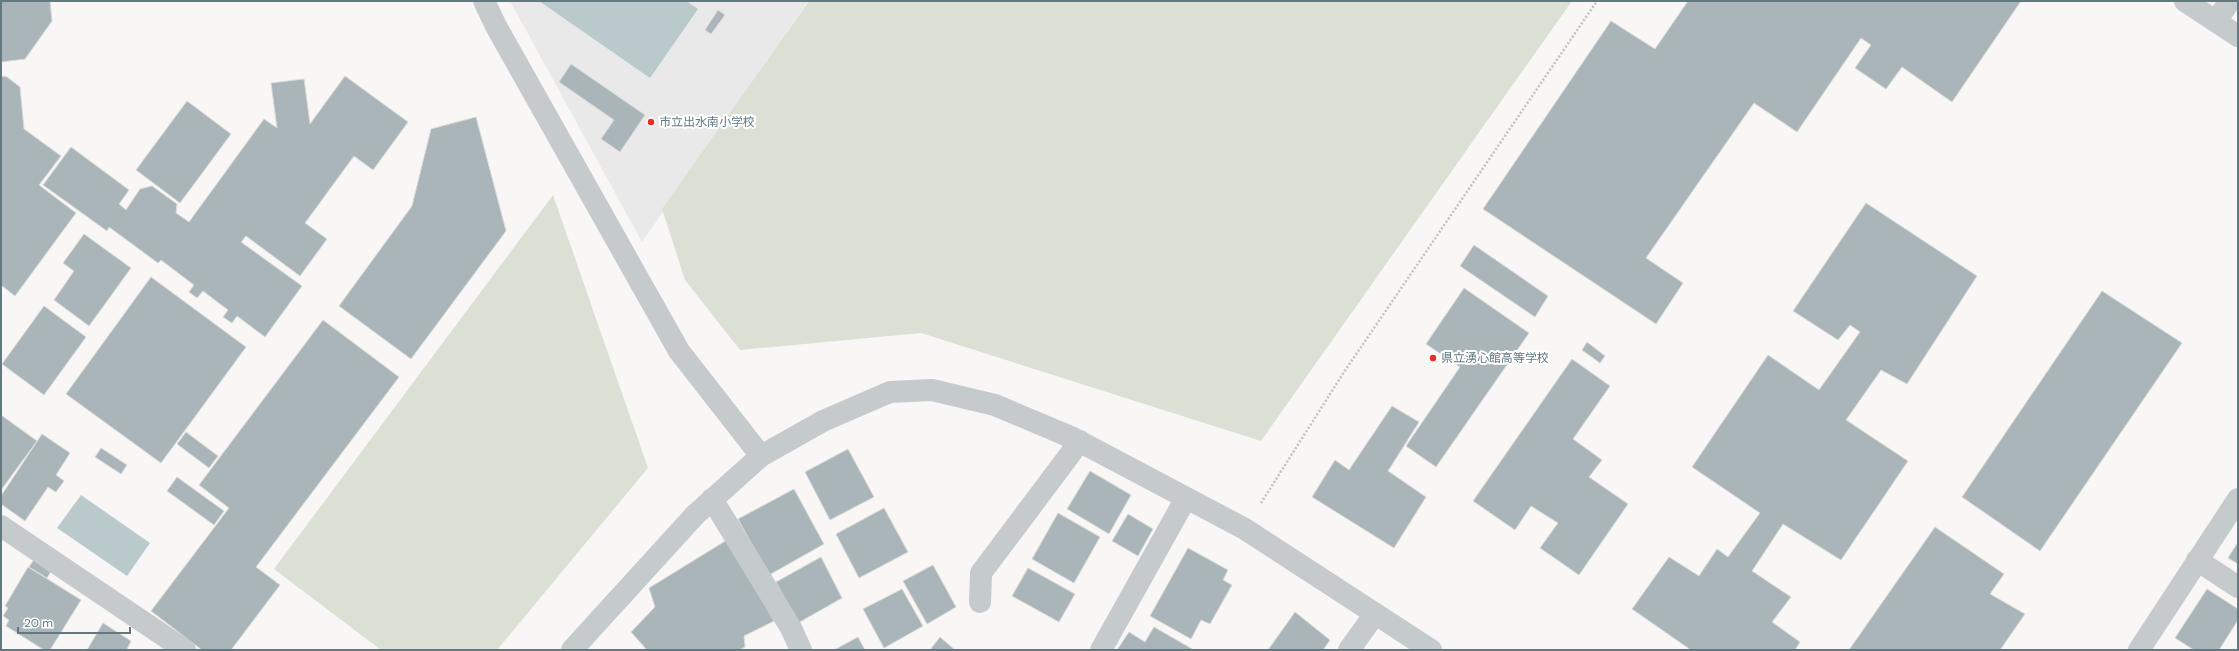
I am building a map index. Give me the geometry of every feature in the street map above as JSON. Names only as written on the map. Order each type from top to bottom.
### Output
[{"type":"street","points":[[484,1],[497,28],[679,351],[761,456]]},
{"type":"street","points":[[2185,1],[2238,36]]},
{"type":"street","points":[[2216,21],[2230,1]]},
{"type":"street","points":[[572,650],[695,515],[761,456],[823,421],[890,392],[932,390],[995,405],[1080,442],[1245,529],[1431,650]]},
{"type":"street","points":[[980,602],[981,573],[1080,442]]},
{"type":"street","points":[[1101,650],[1186,498]]},
{"type":"street","points":[[712,499],[791,628],[801,650]]},
{"type":"street","points":[[2139,650],[2238,499]]},
{"type":"street","points":[[1,526],[185,650]]},
{"type":"street","points":[[2197,560],[2238,587]]},
{"type":"street","points":[[1349,650],[1375,614]]},
{"type":"path","points":[[1245,529],[1344,372],[1597,1]]},
{"type":"shaded area","name":"市立出水南小学校","points":[[510,1],[808,1],[642,242]]},
{"type":"shaded area","points":[[539,1],[686,1],[698,9],[650,78]]},
{"type":"shaded area","points":[[809,1],[1572,1],[1261,441],[921,333],[740,350],[685,280],[662,209]]},
{"type":"shaded area","points":[[553,195],[648,468],[497,650],[381,650],[274,569]]},
{"type":"shaded area","points":[[81,495],[150,543],[127,576],[57,528]]},
{"type":"building","points":[[1,1],[50,1],[52,21],[25,59],[1,62]]},
{"type":"building","points":[[1688,1],[2021,1],[1952,102],[1902,67],[1886,89],[1855,68],[1871,45],[1861,38],[1797,132],[1754,103],[1646,258],[1683,283],[1656,324],[1483,209],[1611,21],[1655,49]]},
{"type":"building","points":[[718,10],[725,15],[711,34],[705,30]]},
{"type":"building","points":[[571,64],[645,115],[620,152],[601,139],[614,120],[559,82]]},
{"type":"building","points":[[1,76],[7,77],[20,87],[24,129],[61,156],[39,185],[76,213],[15,296],[1,285]]},
{"type":"building","points":[[345,76],[408,122],[373,170],[354,156],[305,223],[327,239],[300,276],[246,236],[241,242],[302,286],[265,337],[237,316],[232,323],[223,317],[228,310],[203,291],[197,298],[189,292],[194,285],[161,260],[158,263],[109,227],[107,231],[43,185],[71,147],[129,190],[119,204],[126,210],[140,189],[152,186],[177,204],[176,213],[189,222],[264,119],[277,128],[271,83],[304,79],[310,124]]},
{"type":"building","points":[[187,101],[231,134],[180,203],[136,170]]},
{"type":"building","points":[[476,117],[506,231],[411,359],[339,306],[412,206],[431,129]]},
{"type":"building","points":[[1866,203],[1977,276],[1907,384],[1881,370],[1846,420],[1908,461],[1841,560],[1783,524],[1752,571],[1791,597],[1772,622],[1800,642],[1795,650],[1691,650],[1632,609],[1669,557],[1699,576],[1717,549],[1728,557],[1760,513],[1692,467],[1768,355],[1819,390],[1860,332],[1850,325],[1838,340],[1793,311]]},
{"type":"building","points":[[84,234],[131,268],[89,326],[54,300],[74,271],[63,263]]},
{"type":"building","points":[[1474,245],[1548,296],[1535,317],[1460,266]]},
{"type":"building","points":[[151,277],[246,347],[161,463],[66,394]]},
{"type":"building","points":[[1464,288],[1529,333],[1436,467],[1406,446],[1460,367],[1426,344]]},
{"type":"building","points":[[2102,291],[2182,343],[2040,551],[1962,497]]},
{"type":"building","points":[[44,306],[86,337],[44,395],[2,364]]},
{"type":"building","points":[[323,320],[399,377],[256,567],[280,585],[231,650],[202,650],[151,611],[229,508],[199,485]]},
{"type":"building","points":[[1587,342],[1605,356],[1600,363],[1582,350]]},
{"type":"building","points":[[1572,359],[1610,386],[1573,439],[1602,460],[1589,477],[1628,504],[1579,575],[1540,548],[1558,523],[1531,506],[1515,530],[1473,501]]},
{"type":"building","points":[[1392,406],[1419,422],[1388,471],[1426,497],[1394,548],[1312,497],[1335,460],[1349,470]]},
{"type":"building","points":[[1,415],[37,441],[1,490]]},
{"type":"building","points":[[186,432],[218,456],[209,468],[177,444]]},
{"type":"building","points":[[42,434],[70,453],[56,475],[64,481],[56,492],[48,487],[25,521],[1,504],[1,496]]},
{"type":"building","points":[[101,448],[127,465],[121,474],[95,457]]},
{"type":"building","points":[[848,449],[874,497],[830,520],[805,472]]},
{"type":"building","points":[[1090,471],[1131,495],[1109,534],[1067,509]]},
{"type":"building","points":[[177,477],[224,511],[214,525],[167,491]]},
{"type":"building","points":[[794,489],[824,544],[769,575],[738,519]]},
{"type":"building","points":[[884,508],[908,552],[859,578],[836,534]]},
{"type":"building","points":[[1058,513],[1100,537],[1074,583],[1032,559]]},
{"type":"building","points":[[1128,514],[1153,529],[1138,556],[1112,541]]},
{"type":"building","points":[[1935,527],[2004,574],[1990,594],[2025,614],[2000,650],[1849,650]]},
{"type":"building","points":[[727,540],[774,621],[744,636],[745,647],[739,650],[647,650],[631,632],[655,607],[649,588]]},
{"type":"building","points":[[2238,542],[2238,564],[2228,558]]},
{"type":"building","points":[[1188,548],[1228,570],[1223,580],[1232,585],[1210,624],[1201,620],[1191,639],[1150,616]]},
{"type":"building","points":[[37,555],[54,566],[47,578],[29,567]]},
{"type":"building","points":[[821,557],[842,598],[798,623],[776,582]]},
{"type":"building","points":[[933,565],[956,607],[927,624],[903,581]]},
{"type":"building","points":[[28,567],[81,600],[50,650],[44,650],[6,626],[9,620],[3,616],[8,608],[5,606]]},
{"type":"building","points":[[1028,568],[1075,594],[1059,622],[1012,596]]},
{"type":"building","points":[[902,589],[923,626],[884,648],[863,609]]},
{"type":"building","points":[[2207,589],[2238,609],[2238,620],[2219,650],[2194,650],[2175,638]]},
{"type":"building","points":[[1295,612],[1330,640],[1323,650],[1268,650]]},
{"type":"building","points":[[103,623],[131,641],[127,649],[129,650],[87,650]]},
{"type":"building","points":[[1154,627],[1194,650],[1117,650],[1129,632],[1145,642]]},
{"type":"building","points":[[858,637],[865,650],[834,650]]},
{"type":"building","points":[[940,637],[955,650],[930,650]]},
{"type":"place","name":"市立出水南小学校","points":[[651,122]]},
{"type":"place","name":"県立湧心館高等学校","points":[[1433,358]]}]
